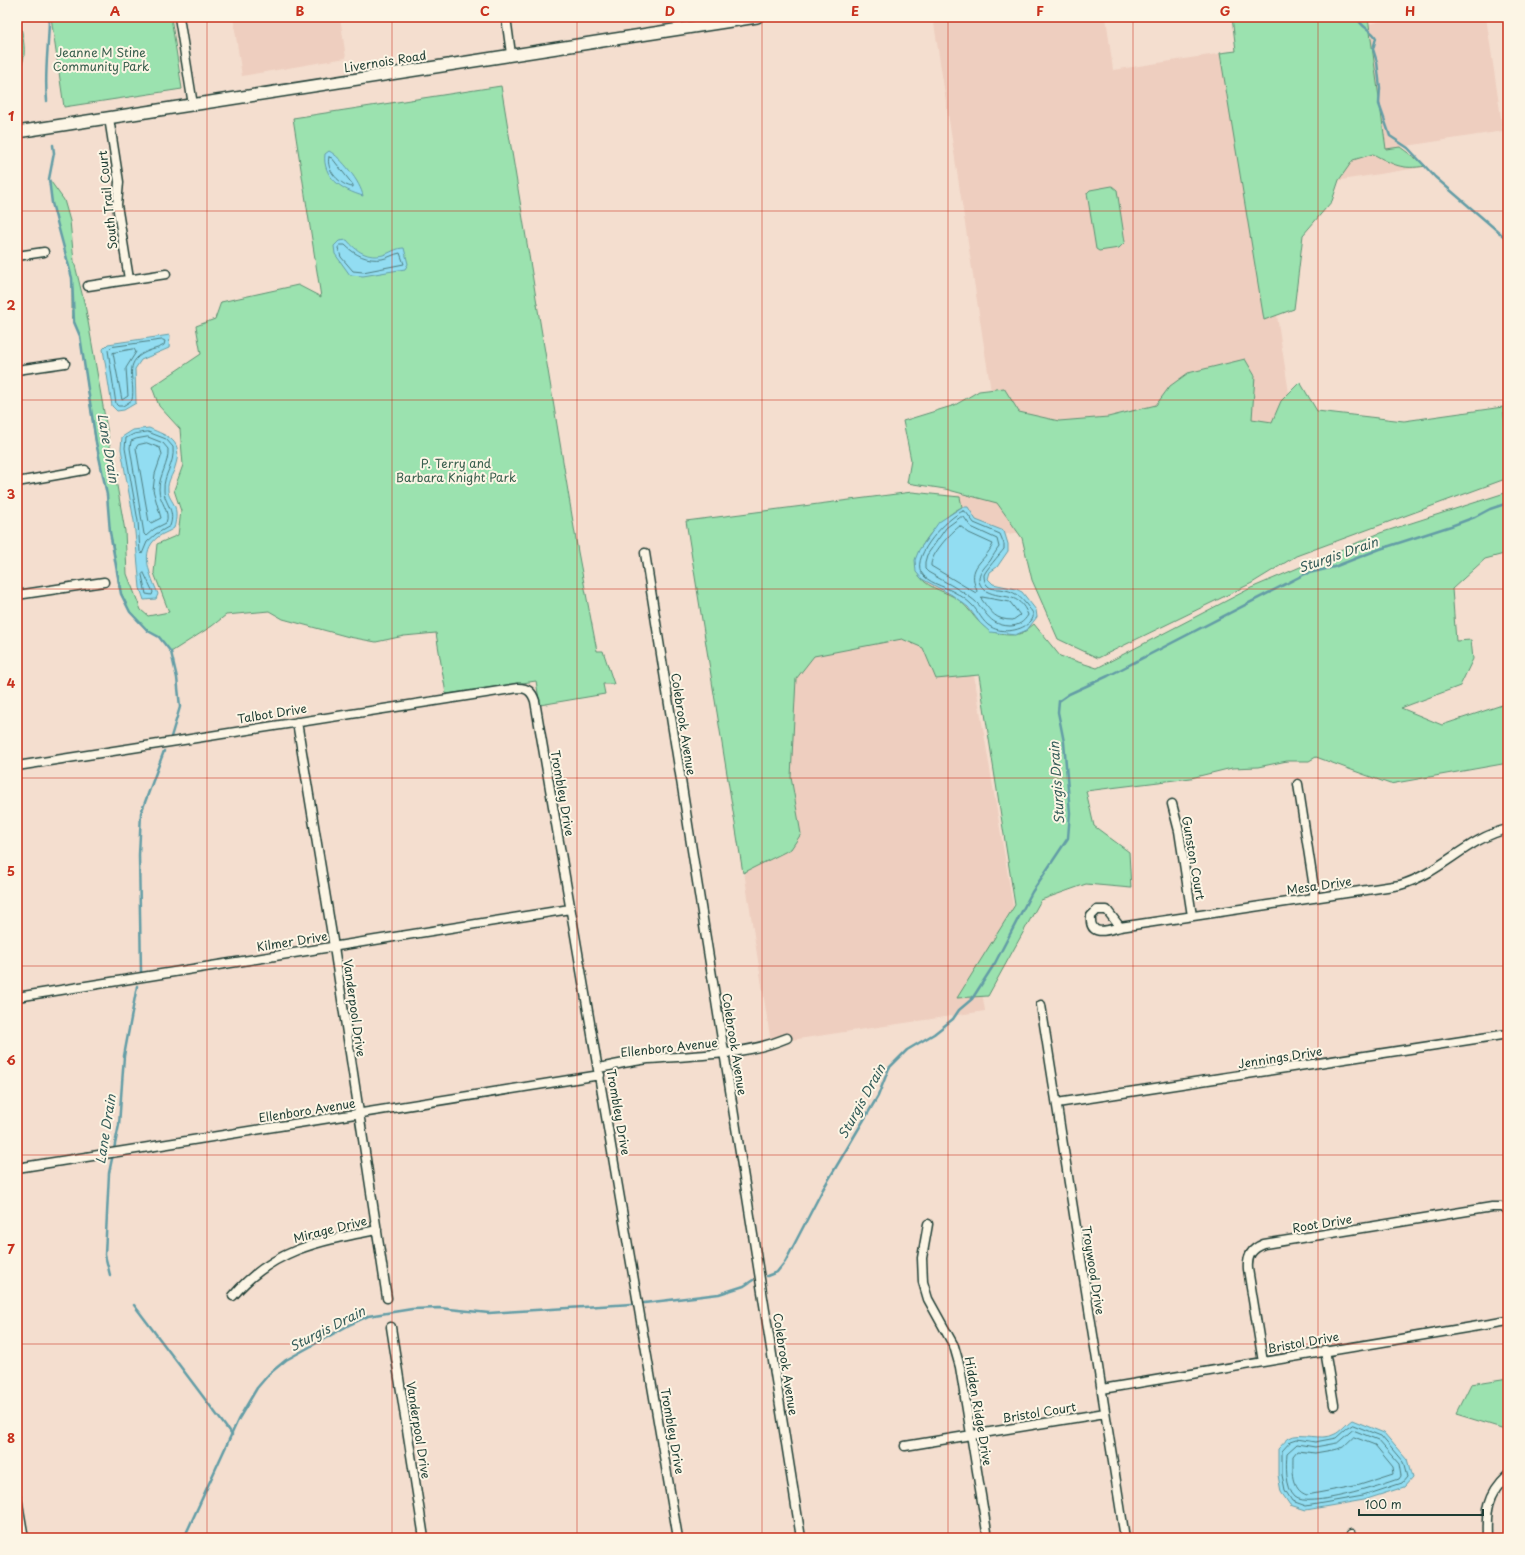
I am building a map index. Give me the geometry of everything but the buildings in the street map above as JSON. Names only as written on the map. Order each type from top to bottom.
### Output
[{"type":"main road","name":"Livernois Road","points":[[17,132],[511,54],[757,17]]},
{"type":"street","points":[[179,17],[193,105]]},
{"type":"street","points":[[506,17],[511,54]]},
{"type":"street","name":"South Trail Court","points":[[109,118],[119,182],[117,205],[129,280]]},
{"type":"street","points":[[17,256],[44,252]]},
{"type":"street","points":[[88,286],[166,274]]},
{"type":"street","points":[[17,370],[65,363]]},
{"type":"street","points":[[17,482],[85,470]]},
{"type":"street","name":"Colebrook Avenue","points":[[645,553],[801,1538]]},
{"type":"street","points":[[17,595],[104,582]]},
{"type":"street","name":"Talbot Drive","points":[[17,766],[518,688],[530,691]]},
{"type":"street","name":"Trombley Drive","points":[[530,691],[535,701],[570,908],[600,1072],[678,1538]]},
{"type":"street","name":"Vanderpool Drive","points":[[297,722],[334,947],[387,1298]]},
{"type":"street","points":[[1298,784],[1314,888],[1314,898]]},
{"type":"street","name":"Gunston Court","points":[[1172,804],[1179,831],[1192,916]]},
{"type":"street","name":"Mesa Drive","points":[[1120,927],[1409,882],[1438,868],[1470,844],[1508,829]]},
{"type":"street","name":"Kilmer Drive","points":[[17,997],[570,908]]},
{"type":"street","name":"Troywood Drive","points":[[1041,1005],[1124,1538]]},
{"type":"street","name":"Jennings Drive","points":[[1057,1103],[1508,1034]]},
{"type":"street","name":"Ellenboro Avenue","points":[[17,1168],[359,1114],[600,1072],[645,1060],[724,1053],[769,1046],[787,1038]]},
{"type":"street","name":"Root Drive","points":[[1263,1362],[1248,1270],[1248,1258],[1254,1248],[1264,1244],[1492,1207],[1508,1209]]},
{"type":"street","name":"Hidden Ridge Drive","points":[[928,1224],[922,1258],[923,1282],[928,1299],[954,1346],[960,1367],[988,1538]]},
{"type":"street","name":"Mirage Drive","points":[[233,1296],[245,1282],[264,1267],[291,1252],[316,1244],[377,1230]]},
{"type":"street","name":"Bristol Drive","points":[[1102,1389],[1245,1366],[1325,1350],[1508,1321]]},
{"type":"street","name":"Vanderpool Drive","points":[[390,1327],[424,1538]]},
{"type":"street","points":[[1325,1350],[1334,1405]]},
{"type":"street","name":"Bristol Court","points":[[905,1446],[1105,1413]]},
{"type":"street","points":[[1487,1538],[1486,1524],[1490,1496],[1497,1485],[1508,1474]]},
{"type":"street","points":[[17,1498],[24,1538]]},
{"type":"shaded area","points":[[233,17],[340,17],[346,58],[242,76]]},
{"type":"shaded area","points":[[933,17],[1106,17],[1113,70],[1236,51],[1232,17],[1368,24],[1405,17],[1486,17],[1503,131],[1400,147],[1424,167],[1258,193],[1297,445],[1508,414],[1508,460],[953,542],[1016,923],[981,985],[985,1011],[771,1043],[691,535],[1006,488]]},
{"type":"green space","points":[[17,17],[19,17],[24,53],[21,67],[17,73],[17,60],[21,59],[17,35]]},
{"type":"green space","name":"Jeanne M Stine Community Park","points":[[51,17],[171,17],[182,89],[64,107]]},
{"type":"green space","points":[[1232,17],[1368,17],[1386,149],[1400,147],[1426,166],[1398,166],[1373,154],[1353,160],[1339,180],[1332,201],[1303,235],[1294,309],[1264,320],[1220,53],[1236,51]]},
{"type":"green space","name":"P. Terry and Barbara Knight Park","points":[[501,86],[578,552],[597,651],[603,651],[614,684],[603,684],[605,694],[540,705],[536,681],[446,694],[436,633],[404,636],[376,642],[349,637],[283,619],[269,611],[226,615],[212,626],[171,652],[159,637],[148,631],[130,612],[119,588],[114,549],[110,532],[107,495],[95,439],[80,336],[72,316],[72,278],[52,203],[49,179],[64,200],[70,221],[74,261],[86,310],[125,531],[127,574],[141,610],[148,616],[169,612],[154,573],[157,544],[178,535],[181,511],[174,490],[183,465],[180,429],[159,406],[152,387],[201,354],[196,326],[215,319],[221,302],[298,285],[321,297],[293,118]]},
{"type":"green space","points":[[1112,186],[1117,190],[1125,242],[1119,248],[1099,251],[1096,249],[1087,193],[1090,190]]},
{"type":"green space","points":[[1245,359],[1255,376],[1252,419],[1272,422],[1281,401],[1300,382],[1317,411],[1404,421],[1503,407],[1508,451],[1508,478],[1296,556],[1252,583],[1098,658],[1058,639],[1032,580],[1022,538],[997,503],[945,489],[907,483],[911,460],[903,421],[955,405],[979,391],[1004,388],[1019,412],[1059,421],[1108,417],[1156,405],[1170,386],[1188,373]]},
{"type":"green space","points":[[912,492],[960,497],[962,507],[954,511],[936,527],[921,548],[917,558],[916,568],[920,577],[928,585],[959,600],[984,627],[994,632],[1005,635],[1022,633],[1034,624],[1060,656],[1097,668],[1251,588],[1380,533],[1508,492],[1508,578],[1504,554],[1485,559],[1452,589],[1456,641],[1471,640],[1473,659],[1460,686],[1401,708],[1442,725],[1508,703],[1508,763],[1390,784],[1316,757],[1309,761],[1287,761],[1258,767],[1232,768],[1191,778],[1086,791],[1094,826],[1129,852],[1131,888],[1086,884],[1041,900],[988,996],[957,998],[1015,905],[979,675],[936,679],[923,648],[902,639],[814,656],[796,679],[791,777],[801,834],[791,849],[743,873],[686,521]]},
{"type":"green space","points":[[1508,1378],[1508,1430],[1456,1414],[1471,1384]]},
{"type":"water","points":[[329,151],[334,154],[350,171],[359,184],[363,196],[341,186],[330,176],[325,162],[325,154]]},
{"type":"water","points":[[347,240],[358,251],[372,256],[383,255],[404,248],[408,264],[405,269],[363,276],[350,275],[335,254],[334,246],[339,241]]},
{"type":"water","points":[[170,335],[169,348],[141,360],[135,369],[136,403],[124,410],[117,411],[112,406],[103,349],[108,344]]},
{"type":"water","points":[[149,428],[168,437],[176,445],[178,451],[174,470],[168,487],[169,495],[175,507],[176,520],[174,528],[158,537],[152,543],[149,550],[147,557],[148,564],[152,580],[158,594],[156,599],[144,600],[140,588],[134,521],[121,449],[122,437],[133,430]]},
{"type":"water","points":[[962,507],[968,507],[976,520],[1004,531],[1008,544],[1008,551],[997,567],[990,572],[988,579],[993,584],[1016,589],[1022,592],[1036,610],[1037,617],[1027,630],[1015,635],[990,632],[980,623],[968,607],[952,595],[922,579],[916,572],[915,560],[919,550],[939,522]]},
{"type":"water","points":[[1352,1420],[1384,1433],[1407,1460],[1412,1478],[1404,1487],[1364,1500],[1306,1510],[1290,1505],[1281,1492],[1278,1475],[1278,1449],[1289,1438],[1294,1436],[1330,1436],[1337,1433]]},
{"type":"waterway","name":"Lane Drain","points":[[47,101],[46,80],[49,17]]},
{"type":"waterway","points":[[1357,17],[1361,24],[1376,38],[1373,49],[1377,62],[1380,88],[1379,104],[1390,136],[1408,148],[1435,177],[1508,240]]},
{"type":"waterway","name":"Lane Drain","points":[[53,145],[54,153],[49,179],[52,203],[72,278],[74,322],[80,336],[96,442],[107,495],[110,532],[121,594],[130,612],[148,631],[159,637],[171,652],[177,678],[180,707],[171,737]]},
{"type":"waterway","name":"Sturgis Drain","points":[[767,1276],[777,1272],[785,1262],[823,1189],[878,1096],[889,1068],[907,1050],[934,1034],[953,1019],[959,1010],[972,999],[995,963],[1032,892],[1068,838],[1070,813],[1064,742],[1058,712],[1059,701],[1069,694],[1108,676],[1305,574],[1334,567],[1380,549],[1451,526],[1508,503]]},
{"type":"waterway","name":"Lane Drain","points":[[141,972],[139,855],[141,813],[164,751]]},
{"type":"waterway","name":"Lane Drain","points":[[110,1275],[105,1255],[109,1173],[119,1125],[124,1056],[137,986]]},
{"type":"waterway","name":"Sturgis Drain","points":[[644,1303],[719,1294],[744,1286],[753,1280]]},
{"type":"waterway","name":"Sturgis Drain","points":[[184,1538],[238,1420],[257,1388],[269,1374],[286,1360],[351,1324],[368,1316],[412,1309],[439,1308],[489,1313],[632,1304]]},
{"type":"waterway","name":"Lane Drain","points":[[134,1305],[232,1435]]}]
